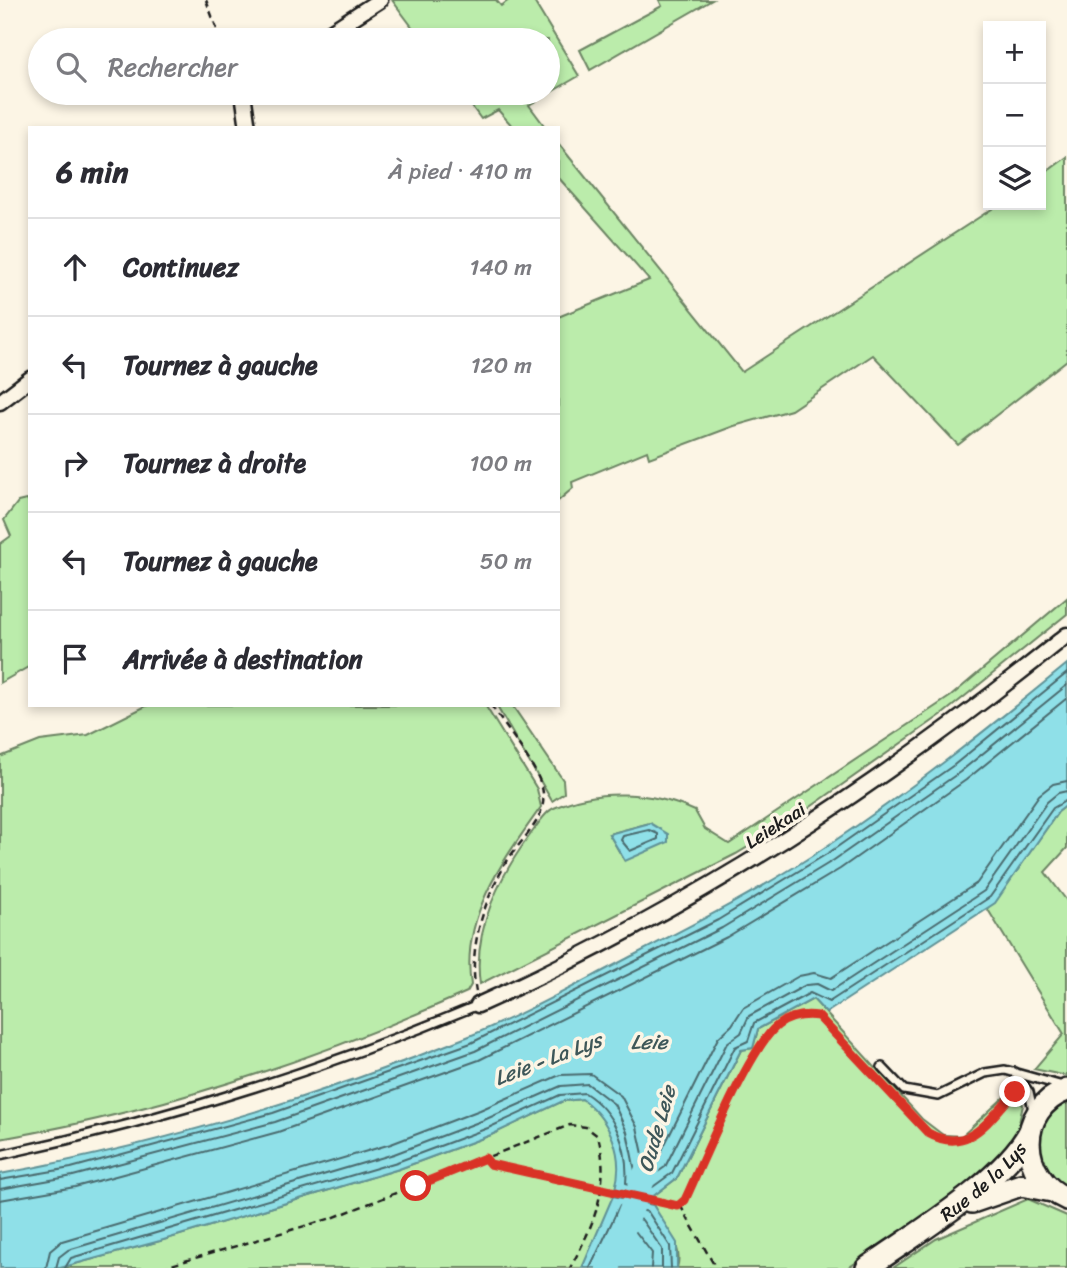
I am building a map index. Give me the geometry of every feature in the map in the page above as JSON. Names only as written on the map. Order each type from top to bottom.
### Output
[{"type":"main road","name":"Rue de la Lys","points":[[867,1268],[1007,1164],[1047,1101],[1067,1088]]},
{"type":"main road","points":[[1031,1127],[1028,1148],[1032,1164],[1040,1180],[1060,1195]]},
{"type":"main road","name":"Rue de la Lys","points":[[927,1225],[981,1198],[1013,1187],[1031,1185],[1060,1195]]},
{"type":"street","points":[[337,28],[380,0]]},
{"type":"street","points":[[245,105],[248,126]]},
{"type":"street","points":[[0,402],[28,381]]},
{"type":"street","name":"Leiekaai","points":[[478,1005],[656,918],[774,849],[938,737],[1067,635]]},
{"type":"lane","points":[[0,1155],[105,1133],[226,1098],[364,1052],[478,1005]]},
{"type":"lane","points":[[882,1067],[904,1090],[938,1096],[985,1073],[1013,1072],[1067,1088]]},
{"type":"lane","points":[[1013,1072],[1029,1092],[1031,1127]]},
{"type":"path","points":[[206,0],[216,28]]},
{"type":"path","points":[[478,1005],[474,960],[482,914],[506,861],[544,808],[544,792],[538,778],[492,707]]},
{"type":"path","points":[[680,1205],[685,1200],[740,1082],[776,1026],[791,1018],[806,1014],[818,1016],[928,1133],[945,1141],[964,1141],[973,1135],[1023,1083]]},
{"type":"path","points":[[161,1268],[332,1218],[570,1125],[586,1127],[598,1136],[602,1152],[602,1196],[570,1268]]},
{"type":"path","points":[[485,1158],[490,1164],[680,1205]]},
{"type":"path","points":[[680,1205],[713,1263],[710,1268]]},
{"type":"green space","points":[[392,0],[496,0],[501,6],[509,0],[533,0],[550,28],[413,28]]},
{"type":"green space","points":[[659,0],[712,0],[590,70],[580,50],[662,6]]},
{"type":"green space","points":[[560,45],[579,76],[560,87]]},
{"type":"green space","points":[[471,105],[529,105],[545,126],[512,126],[498,110],[481,119]]},
{"type":"green space","points":[[560,145],[742,372],[990,210],[1046,210],[1046,172],[1067,157],[1067,360],[958,445],[873,355],[791,410],[734,426],[649,458],[647,451],[572,482],[573,488],[560,499],[560,316],[649,280],[560,179]]},
{"type":"green space","points":[[28,500],[28,667],[0,683],[0,544],[11,536],[4,520],[18,502]]},
{"type":"green space","points":[[1067,598],[1067,614],[944,713],[785,825],[736,854],[480,984],[480,943],[491,903],[521,847],[551,810],[589,797],[607,795],[625,794],[661,799],[695,811],[705,829],[729,844],[951,696]],"holes":[[[650,823],[624,860],[609,834]]]},
{"type":"green space","points":[[144,707],[486,707],[537,789],[541,807],[488,890],[472,936],[469,960],[471,985],[467,992],[354,1039],[238,1080],[120,1114],[0,1139],[0,757],[40,741],[88,735]]},
{"type":"green space","points":[[497,707],[513,707],[563,780],[564,793],[552,801]]},
{"type":"green space","points":[[1067,805],[1067,848],[1045,872],[1067,901],[1067,1076],[1034,1069],[1064,1034],[987,908],[995,902],[1058,812]]},
{"type":"green space","points":[[813,999],[922,1119],[943,1135],[962,1136],[1015,1087],[1023,1105],[1016,1137],[987,1172],[848,1268],[677,1268],[677,1248],[654,1207],[652,1197],[677,1178],[741,1050],[753,1048],[758,1029]]},
{"type":"green space","points":[[583,1099],[598,1114],[615,1141],[620,1173],[611,1208],[582,1268],[60,1268],[160,1241],[399,1169],[491,1135],[563,1101]]},
{"type":"green space","points":[[1067,1099],[1067,1190],[1041,1165],[1040,1135],[1050,1112]]},
{"type":"green space","points":[[1028,1199],[1067,1216],[1067,1268],[893,1268],[936,1239]]},
{"type":"water","name":"Leie","points":[[1067,664],[1067,805],[1058,812],[995,903],[826,1013],[813,999],[758,1029],[753,1048],[741,1050],[677,1178],[652,1197],[615,1189],[618,1164],[613,1139],[607,1128],[582,1099],[563,1101],[491,1135],[399,1169],[160,1241],[60,1268],[0,1268],[0,1174],[178,1134],[295,1099],[467,1037],[551,998],[757,890],[804,861],[919,781]]},
{"type":"water","points":[[650,823],[668,834],[668,842],[625,861],[609,834]]},
{"type":"water","points":[[613,1196],[653,1205],[677,1243],[677,1268],[582,1268]]},
{"type":"waterway","name":"Oude Leie","points":[[608,1268],[649,1164]]},
{"type":"route","points":[[416,1186],[485,1158],[490,1164],[678,1206],[685,1200],[740,1082],[765,1040],[776,1026],[806,1014],[818,1016],[928,1133],[945,1141],[964,1141],[973,1135],[1015,1092]]},
{"type":"water label","name":"Leie - La Lys","points":[[548,1059]]}]
